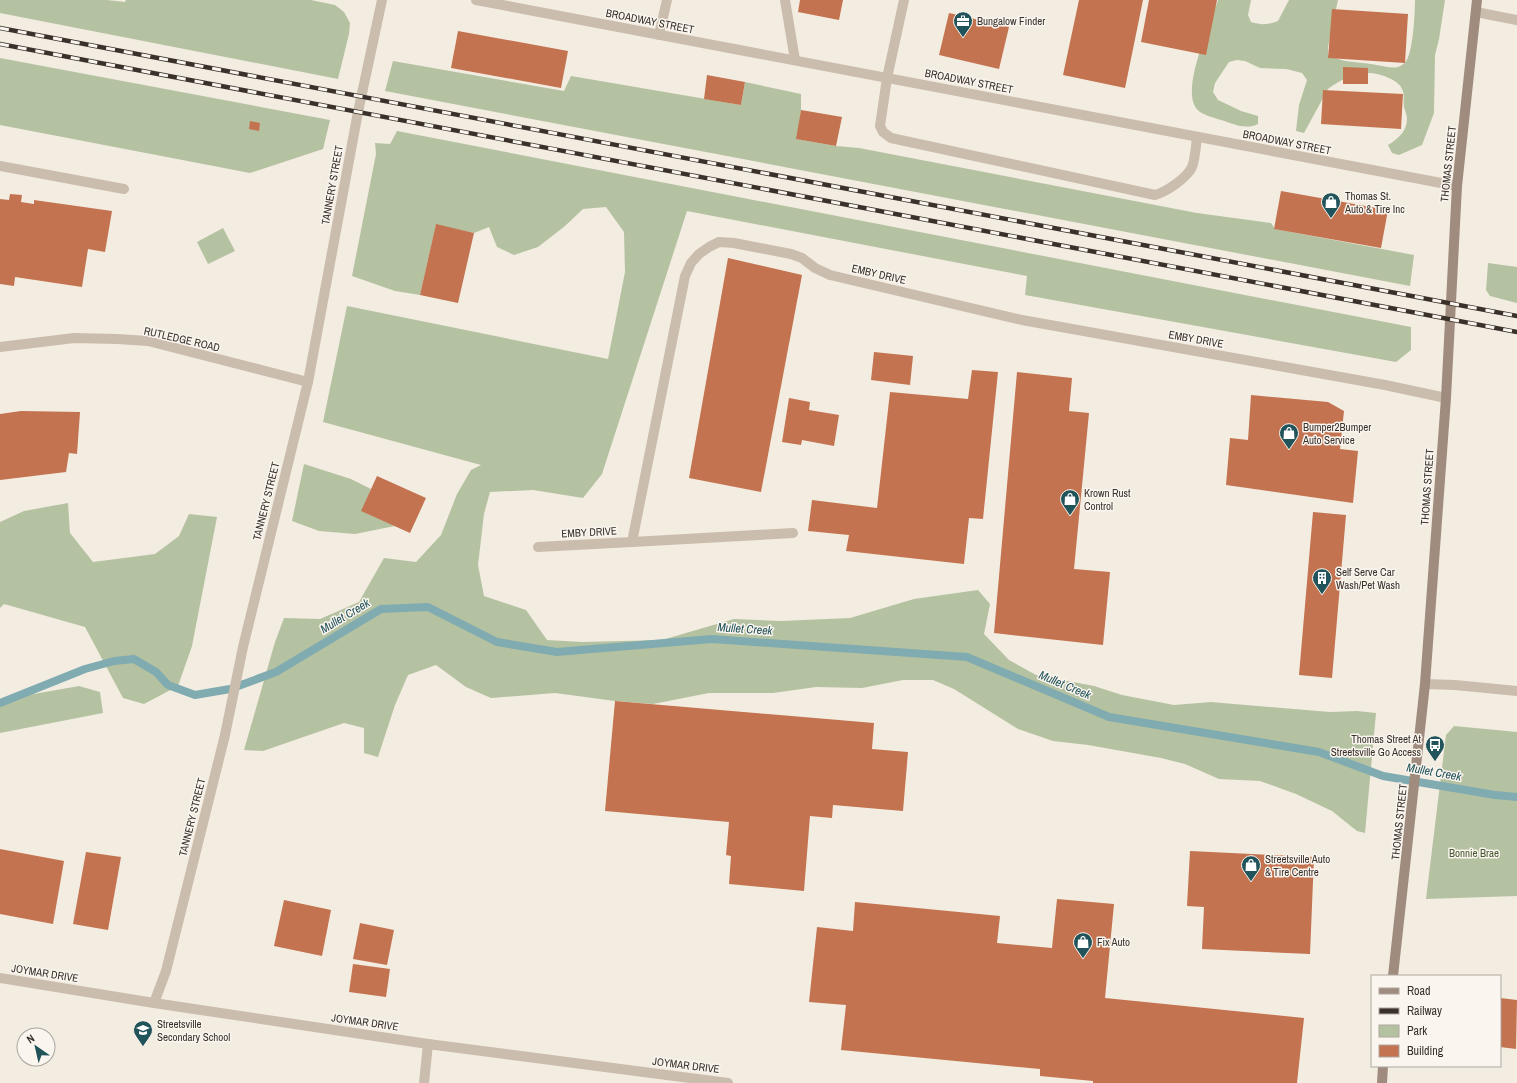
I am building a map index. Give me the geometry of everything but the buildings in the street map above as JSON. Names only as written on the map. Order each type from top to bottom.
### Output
[{"type":"street","name":"TANNERY STREET","points":[[154,1004],[166,971],[225,735],[243,647],[308,382],[358,112],[382,0]]},
{"type":"street","name":"BROADWAY STREET","points":[[476,0],[1457,186]]},
{"type":"street","points":[[659,35],[667,0]]},
{"type":"street","points":[[785,0],[795,60]]},
{"type":"street","points":[[904,0],[881,109],[880,126],[883,132],[891,138],[1155,195],[1161,194],[1179,182],[1192,168],[1197,137]]},
{"type":"street","name":"THOMAS STREET","points":[[1393,975],[1425,684],[1446,398],[1457,186],[1477,0]]},
{"type":"street","points":[[1476,12],[1517,20]]},
{"type":"street","points":[[0,166],[124,189]]},
{"type":"street","name":"EMBY DRIVE","points":[[538,547],[632,542],[685,276],[691,263],[699,254],[719,242],[734,243],[791,254],[802,258],[815,268],[830,275],[1022,320],[1385,385],[1446,398]]},
{"type":"street","name":"RUTLEDGE ROAD","points":[[0,347],[74,338],[117,339],[148,342],[308,382]]},
{"type":"street","points":[[632,542],[793,533]]},
{"type":"street","points":[[1425,684],[1455,685],[1517,691]]},
{"type":"street","name":"JOYMAR DRIVE","points":[[0,978],[154,1004],[428,1044],[725,1083]]},
{"type":"street","points":[[424,1083],[428,1044]]},
{"type":"street","points":[[1382,1083],[1384,1067]]},
{"type":"green space","points":[[0,0],[107,0],[125,2],[126,0],[311,0],[335,5],[344,12],[350,23],[349,34],[338,79],[0,13]]},
{"type":"green space","points":[[1218,0],[1251,0],[1248,15],[1251,22],[1264,24],[1278,21],[1289,0],[1338,0],[1328,47],[1328,55],[1343,60],[1392,68],[1402,65],[1408,57],[1413,32],[1415,0],[1445,0],[1435,55],[1434,113],[1422,145],[1399,155],[1392,153],[1388,145],[1404,131],[1407,123],[1403,93],[1399,84],[1383,75],[1374,73],[1351,76],[1343,79],[1328,89],[1304,133],[1296,131],[1299,105],[1307,80],[1302,73],[1286,69],[1260,68],[1245,61],[1237,60],[1229,62],[1215,83],[1213,92],[1218,100],[1241,111],[1258,116],[1258,124],[1253,126],[1240,126],[1210,117],[1198,110],[1192,99],[1192,86],[1199,55]]},
{"type":"green space","points":[[0,58],[330,120],[323,149],[250,173],[0,125]]},
{"type":"green space","points":[[393,61],[564,91],[571,76],[741,105],[745,82],[801,94],[801,110],[797,139],[836,146],[859,148],[1197,213],[1271,223],[1275,229],[1414,255],[1410,286],[385,91]]},
{"type":"green space","points":[[397,131],[1411,327],[1411,350],[1396,362],[1025,295],[1027,276],[687,211],[602,474],[583,498],[533,490],[490,492],[484,514],[478,565],[484,596],[526,610],[547,640],[582,642],[662,640],[734,619],[781,621],[850,618],[914,599],[978,590],[990,604],[984,634],[1009,660],[1036,675],[1094,686],[1122,695],[1174,705],[1211,702],[1330,712],[1357,711],[1376,713],[1365,833],[1357,831],[1332,811],[1296,794],[1260,781],[1219,779],[1185,764],[1161,758],[1088,745],[1053,741],[1018,729],[954,689],[933,680],[903,680],[862,688],[816,687],[773,693],[709,693],[653,704],[615,701],[555,693],[491,698],[466,687],[436,665],[408,675],[395,705],[378,757],[364,753],[364,728],[344,723],[263,751],[244,750],[275,642],[284,618],[320,619],[359,602],[384,558],[416,562],[441,535],[457,494],[471,470],[481,465],[323,422],[347,306],[608,359],[625,272],[624,232],[606,207],[583,209],[565,226],[538,247],[514,255],[497,247],[489,227],[474,233],[436,225],[420,295],[395,291],[352,276],[376,154],[375,143],[390,144]]},
{"type":"green space","points":[[223,228],[235,251],[208,264],[197,242]]},
{"type":"green space","points":[[1488,263],[1517,267],[1517,303],[1490,296],[1486,290]]},
{"type":"green space","points":[[304,464],[351,479],[371,489],[362,511],[395,526],[355,534],[319,531],[292,521]]},
{"type":"green space","points":[[68,503],[70,533],[93,562],[155,554],[179,536],[189,514],[217,517],[192,646],[178,686],[144,704],[123,698],[85,627],[4,604],[0,608],[0,522],[24,511]]},
{"type":"green space","points":[[79,686],[100,692],[103,713],[0,733],[0,700]]},
{"type":"green space","name":"Bonnie Brae","points":[[1454,726],[1517,732],[1517,896],[1426,899],[1446,735]]},
{"type":"waterway","name":"Mullet Creek","points":[[0,703],[85,669],[114,661],[134,659],[156,672],[168,685],[195,695],[230,689],[276,672],[381,609],[428,607],[497,642],[557,652],[712,639],[967,657],[1109,717],[1319,752],[1383,776],[1495,795],[1517,797]]},
{"type":"railway","points":[[0,28],[1517,316]]},
{"type":"railway","points":[[0,44],[1517,332]]},
{"type":"place","name":"Bungalow Finder","points":[[963,38]]},
{"type":"place","name":"Thomas St. Auto & Tire Inc","points":[[1331,219]]},
{"type":"place","name":"Bumper2Bumper Auto Service","points":[[1289,450]]},
{"type":"place","name":"Krown Rust Control","points":[[1070,516]]},
{"type":"place","name":"Self Serve Car Wash/Pet Wash","points":[[1322,595]]},
{"type":"place","name":"Thomas Street At Streetsville Go Access","points":[[1435,762]]},
{"type":"place","name":"Streetsville Auto & Tire Centre","points":[[1251,882]]},
{"type":"place","name":"Fix Auto","points":[[1083,959]]},
{"type":"place","name":"Streetsville Secondary School","points":[[143,1047]]}]
